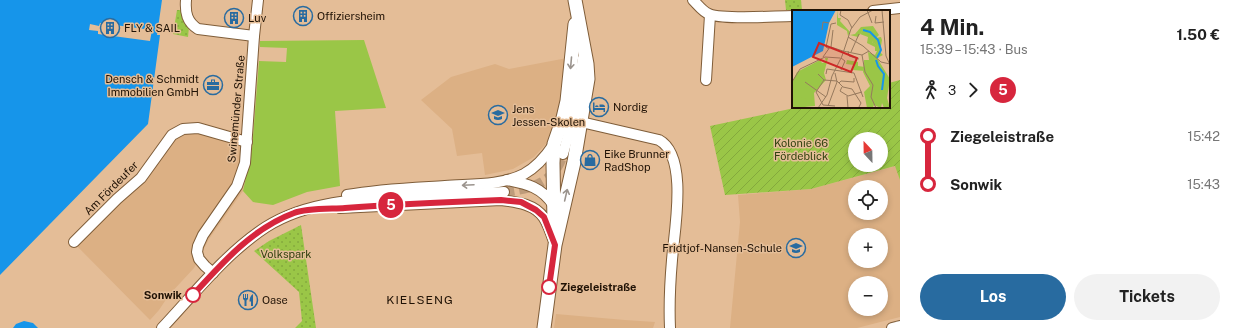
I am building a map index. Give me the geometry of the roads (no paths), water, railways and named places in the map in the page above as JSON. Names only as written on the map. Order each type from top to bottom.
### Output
[{"type":"main road","points":[[544,328],[556,239],[574,162],[588,79],[587,64],[576,5]]},
{"type":"main road","points":[[556,239],[553,163],[554,144],[567,101],[576,5]]},
{"type":"street","points":[[186,0],[188,20],[191,25],[198,29],[254,36]]},
{"type":"street","name":"Swinemünder Straße","points":[[213,273],[204,266],[199,259],[197,252],[203,235],[237,186],[245,163],[258,0]]},
{"type":"street","points":[[693,0],[700,8],[710,15],[727,17],[792,16]]},
{"type":"street","points":[[882,10],[900,8]]},
{"type":"street","points":[[706,80],[710,15]]},
{"type":"street","points":[[563,154],[574,115],[584,50]]},
{"type":"street","points":[[581,122],[659,140],[665,143],[672,154],[676,176],[677,212],[670,287],[670,328]]},
{"type":"street","name":"Am Fördeufer","points":[[74,242],[117,199],[141,178],[167,140],[177,132],[190,127],[198,128],[247,142]]},
{"type":"street","points":[[162,328],[213,273],[246,241],[266,227],[298,211],[321,201],[376,190],[487,184],[507,180],[523,174],[538,164],[554,144]]},
{"type":"street","points":[[507,180],[540,190],[548,196],[554,206]]},
{"type":"street","points":[[298,211],[354,200],[504,192]]},
{"type":"street","points":[[298,211],[368,206],[501,200],[521,202],[536,210],[544,217],[556,239]]},
{"type":"street","points":[[892,328],[900,326]]},
{"type":"water","points":[[0,0],[162,0],[157,35],[160,35],[148,124],[0,275]]},
{"type":"water","points":[[24,321],[33,323],[38,328],[13,328],[16,324]]},
{"type":"tunnel","points":[[504,192],[524,189],[541,183],[554,172],[563,154]]},
{"type":"place","name":"Offiziersheim","points":[[303,16]]},
{"type":"place","name":"Luv","points":[[234,18]]},
{"type":"place","name":"FLY & SAIL","points":[[110,28]]},
{"type":"place","name":"Densch & Schmidt Immobilien GmbH","points":[[213,85]]},
{"type":"place","name":"Nordig","points":[[599,107]]},
{"type":"place","name":"Jens Jessen-Skolen","points":[[498,115]]},
{"type":"place","name":"Eike Brunner RadShop","points":[[590,160]]},
{"type":"place","name":"Fridtjof-Nansen-Schule","points":[[796,248]]},
{"type":"place","name":"Ziegeleistraße","points":[[549,287]]},
{"type":"place","name":"Sonwik","points":[[193,295]]},
{"type":"place","name":"Oase","points":[[248,300]]},
{"type":"district","name":"KIELSENG","points":[[420,300]]},
{"type":"park label","name":"Kolonie 66 Fördeblick","points":[[801,149]]},
{"type":"park label","name":"Volkspark","points":[[286,254]]}]
